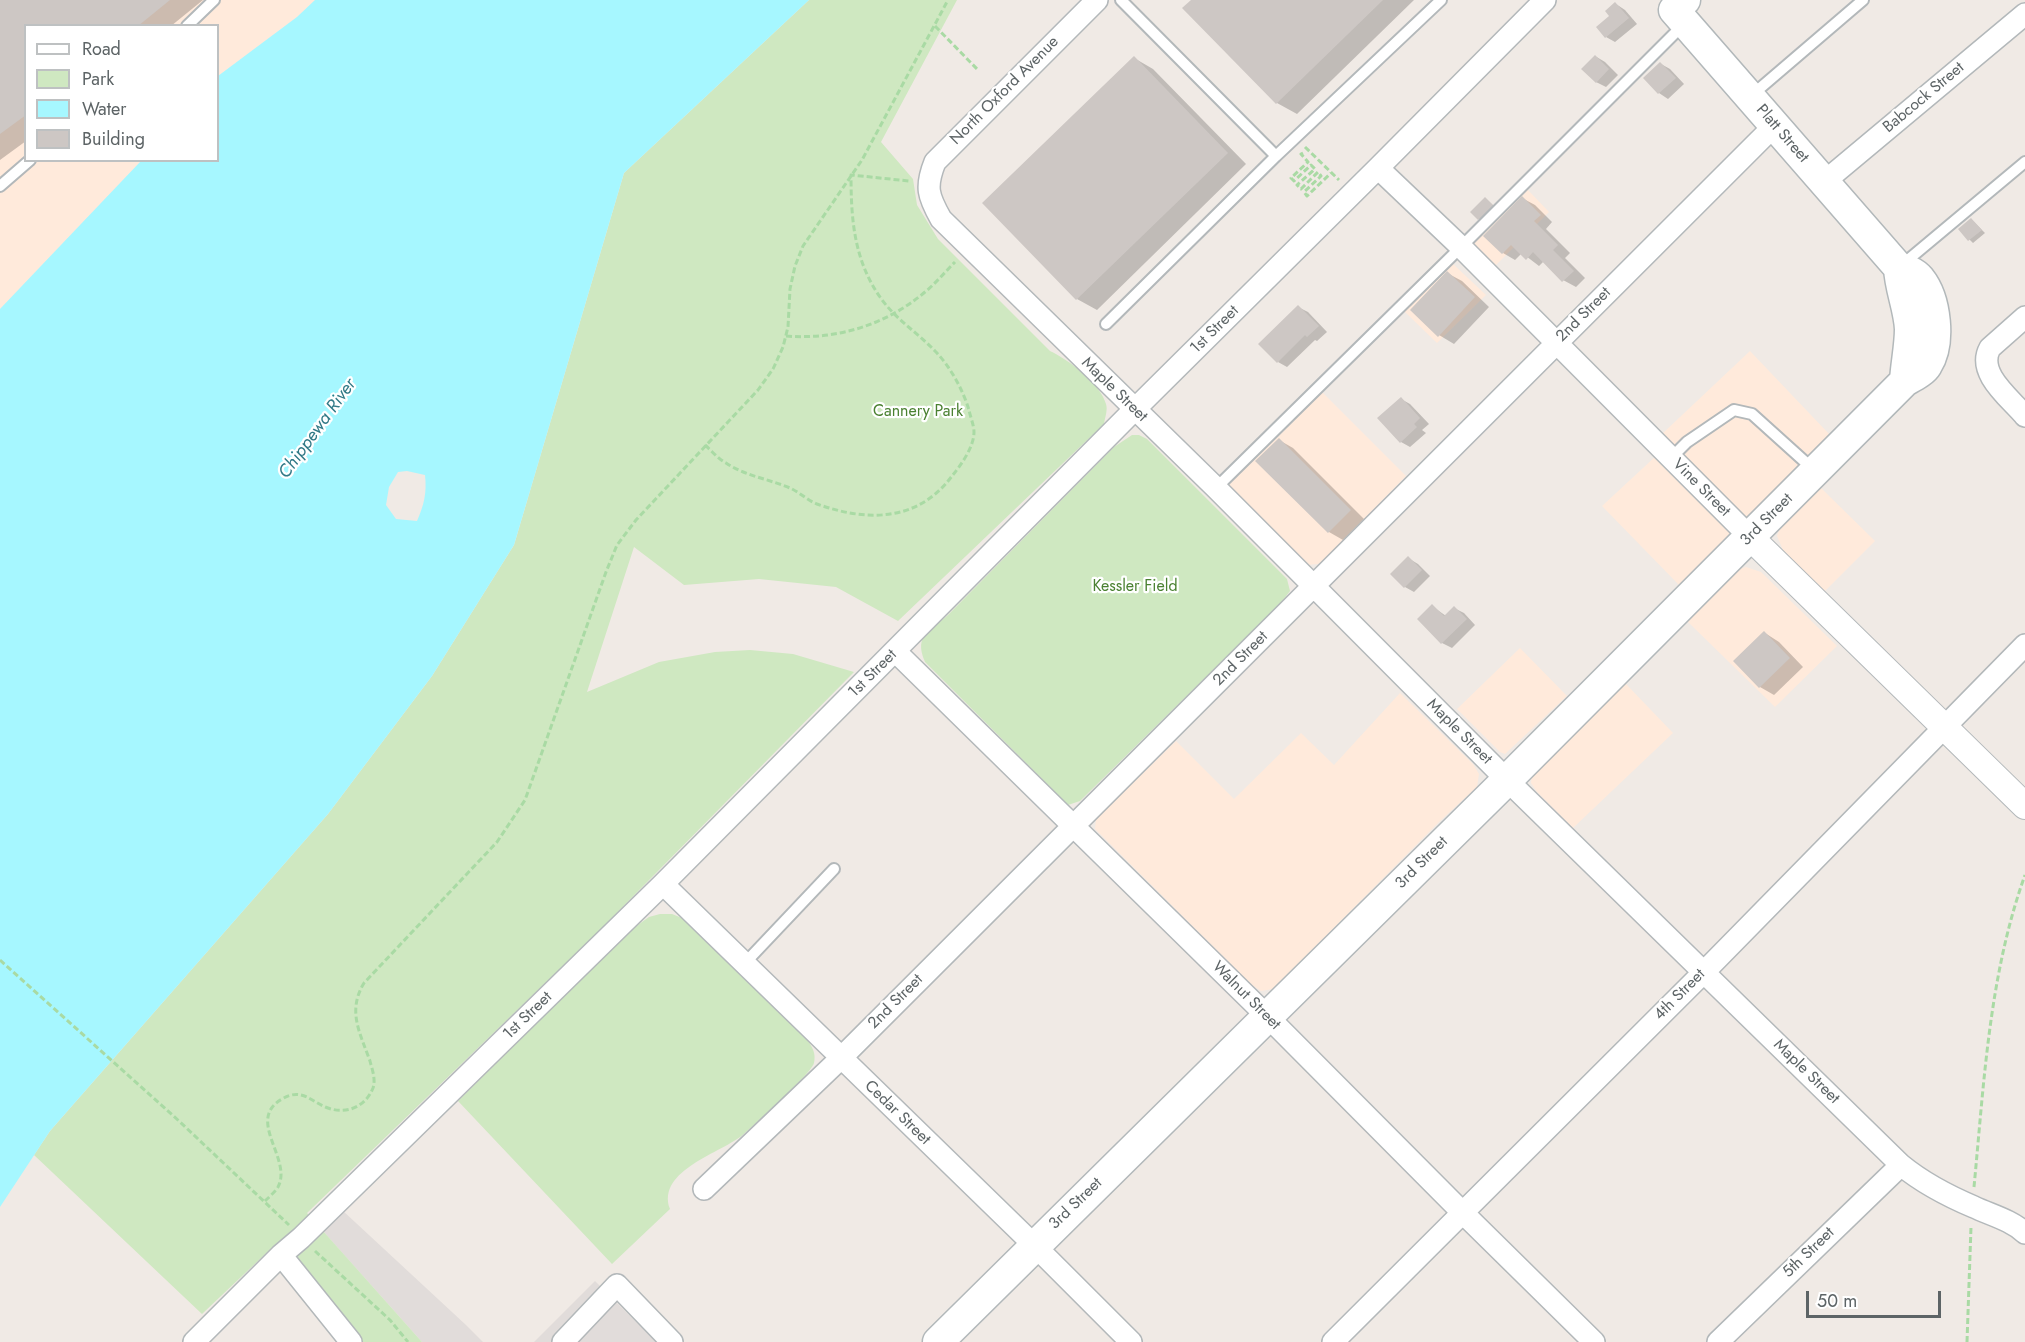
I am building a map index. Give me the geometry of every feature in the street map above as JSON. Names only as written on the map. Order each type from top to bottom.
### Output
[{"type":"main road","name":"Platt Street","points":[[1677,8],[1774,126],[1899,268],[1911,271],[1920,279],[1927,291],[1922,328]]},
{"type":"main road","name":"3rd Street","points":[[938,1342],[1905,381],[1926,368],[1934,353],[1922,328]]},
{"type":"street","name":"North Oxford Avenue","points":[[928,191],[929,177],[934,162],[1097,0]]},
{"type":"street","name":"1st Street","points":[[194,1342],[663,884],[1545,0]]},
{"type":"street","name":"Babcock Street","points":[[1824,182],[2025,14]]},
{"type":"street","name":"2nd Street","points":[[704,1189],[841,1058],[1774,126]]},
{"type":"street","name":"Vine Street","points":[[1378,168],[1461,247],[1750,537],[2025,806]]},
{"type":"street","name":"Maple Street","points":[[928,191],[941,219],[1216,488],[1506,780],[1901,1165],[1933,1188],[2023,1227]]},
{"type":"street","points":[[2025,317],[1994,344],[1986,355],[1985,364],[1989,374],[2025,416]]},
{"type":"street","name":"4th Street","points":[[1333,1342],[1704,972],[2025,645]]},
{"type":"street","name":"Walnut Street","points":[[896,652],[1268,1016],[1594,1342]]},
{"type":"street","name":"Cedar Street","points":[[663,884],[1131,1342]]},
{"type":"street","name":"5th Street","points":[[1718,1342],[1901,1165]]},
{"type":"street","points":[[281,1255],[351,1342]]},
{"type":"street","points":[[563,1342],[617,1285],[672,1342]]},
{"type":"lane","points":[[189,24],[214,0]]},
{"type":"lane","points":[[1121,0],[1276,156]]},
{"type":"lane","points":[[1106,324],[1276,156],[1441,0]]},
{"type":"lane","points":[[1750,97],[1863,0]]},
{"type":"lane","points":[[1216,488],[1461,247],[1677,8]]},
{"type":"lane","points":[[0,186],[28,162]]},
{"type":"lane","points":[[1899,268],[2025,162]]},
{"type":"lane","points":[[1671,458],[1687,442],[1734,410],[1752,414],[1816,471]]},
{"type":"lane","points":[[745,963],[834,869]]},
{"type":"path","points":[[265,1201],[277,1188],[281,1176],[268,1130],[268,1118],[272,1107],[280,1099],[290,1095],[303,1095],[328,1108],[342,1110],[357,1107],[368,1098],[374,1085],[373,1072],[356,1022],[354,1007],[357,994],[364,983],[497,842],[525,801],[617,545],[636,520],[758,390],[773,369],[786,336],[790,290],[795,266],[803,246],[862,160],[948,0]]},
{"type":"path","points":[[934,26],[978,70]]},
{"type":"path","points":[[1307,149],[1301,154],[1308,162],[1291,178],[1294,181],[1311,165],[1315,169],[1298,185],[1301,189],[1318,172],[1321,176],[1304,192],[1307,196],[1330,172],[1312,154]]},
{"type":"path","points":[[851,176],[909,181]]},
{"type":"path","points":[[705,446],[726,464],[802,493],[814,503],[847,512],[883,516],[908,512],[929,500],[948,483],[965,459],[974,432],[967,404],[955,378],[937,352],[893,315],[879,296],[865,269],[856,241],[851,213],[851,176]]},
{"type":"path","points":[[786,336],[809,338],[834,335],[860,329],[893,315],[925,292],[955,262]]},
{"type":"path","points":[[1966,1342],[1972,1206],[1988,1043],[2000,961],[2025,875]]},
{"type":"path","points":[[0,960],[265,1201],[301,1238],[390,1320],[408,1342]]},
{"type":"shaded area","points":[[0,0],[315,0],[297,17],[219,75],[219,24],[24,24],[24,162],[140,162],[0,309]]},
{"type":"shaded area","points":[[1527,189],[1549,212],[1494,267],[1472,243]]},
{"type":"shaded area","points":[[1452,263],[1486,295],[1437,343],[1404,311]]},
{"type":"shaded area","points":[[1750,351],[1830,435],[1679,585],[1602,506],[1670,443],[1662,434]]},
{"type":"shaded area","points":[[1321,391],[1406,476],[1326,558],[1318,564],[1306,565],[1226,485]]},
{"type":"shaded area","points":[[1820,487],[1875,541],[1823,593],[1783,550],[1777,536],[1780,528]]},
{"type":"shaded area","points":[[1746,567],[1761,572],[1837,646],[1775,707],[1687,621],[1730,576]]},
{"type":"shaded area","points":[[1520,648],[1567,696],[1505,754],[1500,752],[1457,709]]},
{"type":"shaded area","points":[[1625,683],[1673,733],[1573,828],[1537,792],[1531,783],[1532,774]]},
{"type":"shaded area","points":[[1400,693],[1473,764],[1479,774],[1477,787],[1440,821],[1273,989],[1261,991],[1252,985],[1095,829],[1096,819],[1176,741],[1234,799],[1301,733],[1334,765]]},
{"type":"shaded area","points":[[342,1210],[483,1342],[422,1342],[322,1230]]},
{"type":"shaded area","points":[[595,1281],[656,1342],[534,1342]]},
{"type":"green space","name":"Cannery Park","points":[[809,0],[957,0],[881,142],[913,179],[917,205],[938,239],[1050,351],[1066,360],[1091,380],[1103,396],[1107,406],[1104,424],[898,621],[836,587],[759,579],[684,585],[634,547],[587,692],[659,662],[715,652],[750,650],[793,654],[854,672],[594,936],[307,1213],[422,1342],[358,1342],[278,1242],[202,1314],[34,1155],[50,1131],[328,814],[432,676],[514,545],[624,173]]},
{"type":"green space","name":"Kessler Field","points":[[1132,435],[1139,435],[1147,439],[1287,579],[1290,591],[1280,604],[1080,801],[1068,805],[925,662],[921,645],[930,629],[949,614],[1114,447]]},
{"type":"green space","points":[[672,914],[682,918],[808,1041],[814,1051],[815,1060],[811,1069],[744,1134],[681,1173],[668,1195],[670,1209],[612,1264],[458,1101],[632,929],[649,917]]},
{"type":"water","name":"Chippewa River","points":[[315,0],[809,0],[624,173],[514,545],[432,676],[328,814],[50,1131],[0,1207],[0,309],[140,162],[219,162],[219,75],[297,17]],"holes":[[[407,471],[425,475],[426,488],[417,521],[396,519],[386,505],[389,487],[398,472]]]},
{"type":"building","points":[[0,0],[170,0],[140,24],[24,24],[24,116],[0,134]]},
{"type":"building","points":[[1191,0],[1383,0],[1276,104],[1182,8]]},
{"type":"building","points":[[1615,2],[1629,18],[1605,38],[1596,27],[1609,16],[1605,11]]},
{"type":"building","points":[[1595,55],[1609,69],[1596,83],[1581,69]]},
{"type":"building","points":[[1134,56],[1228,153],[1076,300],[982,203]]},
{"type":"building","points":[[1660,62],[1676,78],[1658,94],[1643,78]]},
{"type":"building","points":[[1522,196],[1541,215],[1534,221],[1558,245],[1553,250],[1574,271],[1562,282],[1533,252],[1526,260],[1511,245],[1502,254],[1483,236]]},
{"type":"building","points":[[1485,197],[1493,205],[1478,220],[1470,212]]},
{"type":"building","points":[[1971,218],[1982,230],[1968,241],[1958,229]]},
{"type":"building","points":[[1447,271],[1475,297],[1438,337],[1410,310]]},
{"type":"building","points":[[1298,305],[1319,326],[1307,337],[1305,335],[1277,363],[1258,344]]},
{"type":"building","points":[[1401,397],[1420,418],[1414,424],[1417,427],[1400,443],[1377,418]]},
{"type":"building","points":[[1279,438],[1351,510],[1328,533],[1255,461]]},
{"type":"building","points":[[1408,556],[1422,570],[1404,588],[1390,574]]},
{"type":"building","points":[[1432,604],[1444,616],[1454,606],[1467,619],[1441,644],[1417,619]]},
{"type":"building","points":[[1764,631],[1790,658],[1759,688],[1733,661]]}]
